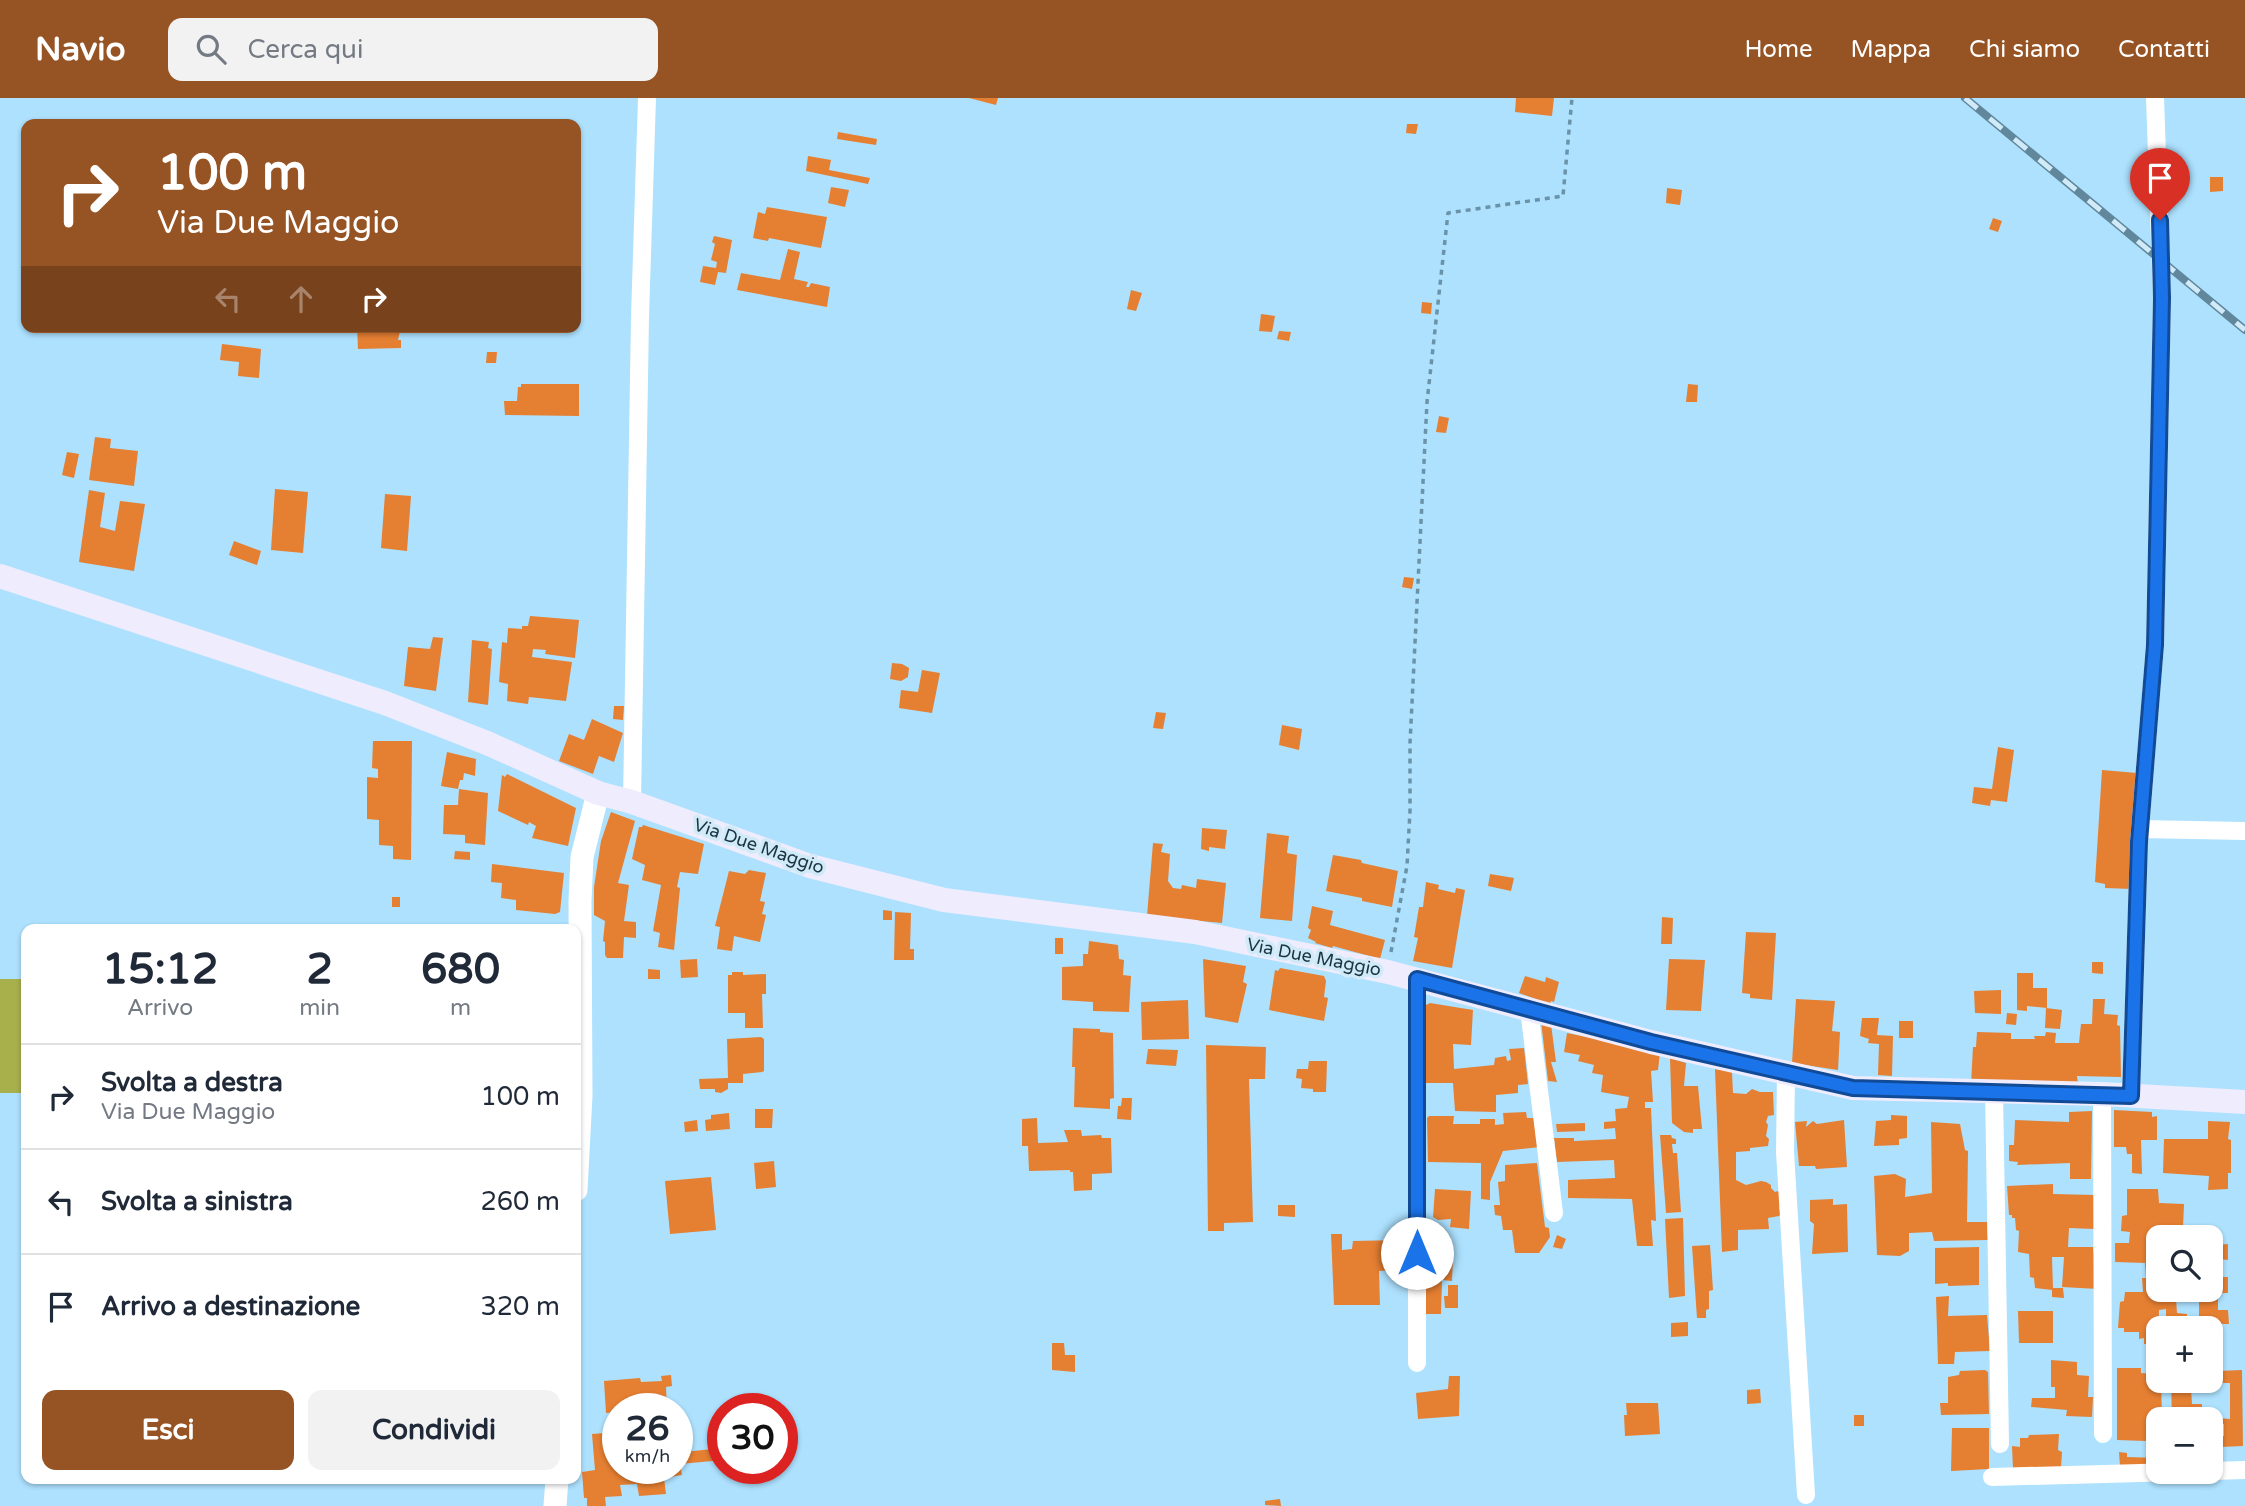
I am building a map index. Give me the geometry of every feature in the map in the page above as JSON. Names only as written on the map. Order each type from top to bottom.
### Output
[{"type":"main road","name":"Via Due Maggio","points":[[0,576],[386,703],[487,743],[598,793],[632,802],[810,866],[944,900],[1195,932],[1388,972],[1651,1042],[1853,1088],[2102,1094],[2245,1102]]},
{"type":"street","points":[[632,802],[640,317],[647,98]]},
{"type":"street","points":[[2131,1096],[2140,829],[2155,645],[2162,298],[2155,98]]},
{"type":"street","points":[[580,924],[582,857],[598,793]]},
{"type":"street","points":[[2140,829],[2245,831]]},
{"type":"street","points":[[1417,979],[1417,1363]]},
{"type":"street","points":[[1529,1009],[1555,1213]]},
{"type":"street","points":[[1786,1073],[1785,1152],[1806,1495]]},
{"type":"street","points":[[1994,1091],[2000,1444]]},
{"type":"street","points":[[2102,1094],[2103,1434]]},
{"type":"street","points":[[2223,1471],[2245,1470]]},
{"type":"street","points":[[1992,1476],[2146,1473]]},
{"type":"street","points":[[555,1506],[557,1484]]},
{"type":"path","points":[[1388,972],[1407,866],[1410,743],[1427,402],[1448,213],[1563,196],[1572,98]]},
{"type":"green space","points":[[0,979],[21,979],[21,1093],[0,1093]]},
{"type":"building","points":[[969,98],[998,98],[996,105]]},
{"type":"building","points":[[1516,98],[1554,98],[1552,116],[1515,112]]},
{"type":"building","points":[[1407,124],[1418,124],[1416,134],[1406,133]]},
{"type":"building","points":[[838,132],[877,139],[876,145],[837,139]]},
{"type":"building","points":[[808,156],[831,160],[829,170],[870,178],[868,184],[806,171]]},
{"type":"building","points":[[2210,177],[2223,177],[2223,191],[2210,192]]},
{"type":"building","points":[[831,187],[849,190],[845,207],[828,203]]},
{"type":"building","points":[[1667,188],[1682,190],[1680,205],[1666,203]]},
{"type":"building","points":[[767,207],[827,217],[821,248],[769,238],[768,241],[753,238],[758,212],[765,214]]},
{"type":"building","points":[[1993,218],[2002,221],[1998,232],[1989,229]]},
{"type":"building","points":[[714,236],[732,240],[726,273],[718,272],[715,285],[700,282],[703,266],[716,268],[717,262],[711,260]]},
{"type":"building","points":[[788,249],[800,252],[794,279],[808,282],[806,287],[811,283],[830,287],[827,307],[737,290],[741,273],[780,280]]},
{"type":"building","points":[[1131,290],[1142,293],[1136,311],[1127,309]]},
{"type":"building","points":[[1422,302],[1432,303],[1431,314],[1421,313]]},
{"type":"building","points":[[1261,314],[1275,316],[1272,332],[1259,331]]},
{"type":"building","points":[[1279,331],[1291,332],[1289,341],[1277,339]]},
{"type":"building","points":[[357,333],[400,333],[398,340],[401,340],[401,348],[358,349]]},
{"type":"building","points":[[222,344],[261,349],[259,378],[238,376],[239,362],[220,360]]},
{"type":"building","points":[[487,352],[497,352],[496,363],[486,363]]},
{"type":"building","points":[[521,384],[579,384],[579,416],[505,415],[504,401],[517,401],[518,387],[521,387]]},
{"type":"building","points":[[1688,384],[1698,385],[1697,402],[1686,402]]},
{"type":"building","points":[[1439,416],[1449,418],[1446,433],[1436,432]]},
{"type":"building","points":[[95,437],[111,439],[110,448],[138,451],[134,486],[89,480]]},
{"type":"building","points":[[67,452],[79,454],[74,478],[62,475]]},
{"type":"building","points":[[275,489],[308,492],[303,553],[271,550]]},
{"type":"building","points":[[89,490],[105,493],[100,527],[115,531],[120,501],[145,504],[134,571],[79,562]]},
{"type":"building","points":[[385,494],[411,496],[407,551],[381,548]]},
{"type":"building","points":[[234,541],[261,551],[257,565],[229,555]]},
{"type":"building","points":[[1404,577],[1414,578],[1412,589],[1402,587]]},
{"type":"building","points":[[530,616],[579,620],[575,658],[545,654],[546,650],[533,649],[532,657],[572,662],[566,701],[529,697],[528,704],[507,701],[508,684],[499,682],[502,642],[507,643],[508,628],[522,629],[522,626],[528,626]]},
{"type":"building","points":[[433,637],[443,638],[436,691],[404,686],[408,647],[430,649]]},
{"type":"building","points":[[472,640],[489,642],[488,648],[492,649],[488,705],[468,702]]},
{"type":"building","points":[[892,663],[909,668],[908,677],[901,681],[890,679]]},
{"type":"building","points":[[922,670],[940,673],[932,713],[899,708],[901,690],[918,692]]},
{"type":"building","points":[[614,706],[624,706],[623,720],[613,719]]},
{"type":"building","points":[[1156,712],[1166,713],[1163,729],[1153,728]]},
{"type":"building","points":[[592,719],[623,733],[614,762],[599,756],[593,774],[559,761],[569,734],[584,740]]},
{"type":"building","points":[[1282,725],[1302,729],[1299,750],[1279,745]]},
{"type":"building","points":[[373,741],[412,741],[411,860],[393,859],[393,846],[379,845],[379,820],[367,819],[367,777],[378,778],[378,769],[372,768]]},
{"type":"building","points":[[1998,747],[2014,750],[2007,802],[1991,800],[1990,806],[1972,803],[1974,787],[1992,789]]},
{"type":"building","points":[[447,752],[476,759],[475,776],[464,773],[458,789],[441,786]]},
{"type":"building","points":[[2102,770],[2137,773],[2132,889],[2105,888],[2105,884],[2095,882]]},
{"type":"building","points":[[507,774],[576,808],[568,846],[532,838],[536,826],[498,811],[502,775],[505,777]]},
{"type":"building","points":[[459,789],[488,793],[485,845],[465,843],[465,835],[443,834],[444,805],[458,805]]},
{"type":"building","points":[[611,812],[635,821],[618,883],[629,885],[624,921],[636,922],[636,938],[624,937],[623,958],[607,958],[603,941],[605,921],[594,915],[594,887],[601,841]]},
{"type":"building","points":[[643,825],[704,844],[698,874],[680,872],[674,950],[658,947],[660,933],[653,931],[661,885],[642,880],[645,865],[632,859],[639,827]]},
{"type":"building","points":[[1202,828],[1227,830],[1225,849],[1201,849]]},
{"type":"building","points":[[1267,833],[1289,836],[1287,853],[1297,855],[1292,921],[1260,918]]},
{"type":"building","points":[[1153,843],[1163,844],[1161,852],[1170,854],[1168,881],[1173,888],[1181,889],[1182,885],[1196,888],[1197,879],[1226,883],[1222,923],[1147,916]]},
{"type":"building","points":[[455,851],[470,852],[470,860],[454,859]]},
{"type":"building","points":[[1333,855],[1398,871],[1392,907],[1326,891]]},
{"type":"building","points":[[492,864],[564,873],[560,912],[555,914],[516,910],[516,900],[501,898],[502,883],[491,882]]},
{"type":"building","points":[[749,870],[766,873],[760,901],[765,902],[762,914],[766,915],[760,942],[734,936],[732,951],[717,949],[720,927],[715,926],[729,871],[745,874]]},
{"type":"building","points":[[1490,874],[1514,878],[1511,891],[1488,886]]},
{"type":"building","points":[[1426,882],[1439,885],[1438,889],[1455,893],[1456,888],[1465,890],[1452,968],[1413,961],[1418,938],[1414,937],[1419,907],[1423,907]]},
{"type":"building","points":[[392,897],[400,897],[400,907],[392,907]]},
{"type":"building","points":[[1312,906],[1333,911],[1330,925],[1385,940],[1380,959],[1333,946],[1332,948],[1308,938]]},
{"type":"building","points":[[883,910],[892,911],[892,920],[883,920]]},
{"type":"building","points":[[895,912],[911,913],[910,949],[914,949],[914,960],[894,960]]},
{"type":"building","points":[[1662,917],[1673,918],[1672,944],[1661,944]]},
{"type":"building","points":[[1746,932],[1776,933],[1772,1000],[1750,998],[1750,994],[1742,993]]},
{"type":"building","points":[[1055,938],[1063,938],[1063,954],[1055,954]]},
{"type":"building","points":[[1089,941],[1118,945],[1119,959],[1124,960],[1123,975],[1131,976],[1129,1012],[1093,1011],[1093,1002],[1062,1000],[1062,967],[1083,966],[1083,954],[1088,954]]},
{"type":"building","points":[[697,959],[698,977],[681,978],[680,960]]},
{"type":"building","points":[[1203,959],[1246,966],[1243,982],[1247,984],[1238,1023],[1205,1017]]},
{"type":"building","points":[[1669,959],[1705,960],[1701,1011],[1666,1010]]},
{"type":"building","points":[[2092,962],[2103,962],[2103,974],[2092,973]]},
{"type":"building","points":[[1280,968],[1324,976],[1324,997],[1328,998],[1324,1021],[1269,1010],[1275,970]]},
{"type":"building","points":[[648,969],[660,970],[660,979],[648,979]]},
{"type":"building","points":[[732,972],[743,972],[743,975],[766,974],[766,994],[762,994],[763,1028],[745,1028],[745,1013],[728,1013],[728,975],[732,975]]},
{"type":"building","points":[[2017,973],[2033,973],[2033,988],[2047,988],[2047,1008],[2027,1006],[2027,1011],[2017,1010]]},
{"type":"building","points":[[1525,976],[1545,982],[1546,977],[1559,982],[1554,1002],[1551,1001],[1550,1004],[1519,993]]},
{"type":"building","points":[[2001,990],[2001,1014],[1975,1013],[1974,991]]},
{"type":"building","points":[[1796,999],[1835,1001],[1832,1031],[1840,1032],[1838,1070],[1792,1063]]},
{"type":"building","points":[[2093,999],[2105,999],[2104,1014],[2118,1015],[2121,1077],[2077,1076],[2078,1084],[1971,1084],[1973,1047],[1976,1047],[1977,1032],[2011,1033],[2011,1039],[2035,1039],[2034,1036],[2045,1036],[2046,1032],[2056,1033],[2055,1043],[2079,1043],[2081,1024],[2092,1024]]},
{"type":"building","points":[[1188,1000],[1189,1039],[1142,1040],[1141,1002]]},
{"type":"building","points":[[1430,1003],[1473,1010],[1471,1045],[1453,1044],[1454,1069],[1494,1065],[1495,1058],[1506,1056],[1507,1061],[1511,1060],[1509,1049],[1524,1048],[1528,1084],[1518,1085],[1518,1093],[1496,1095],[1496,1112],[1455,1111],[1453,1083],[1426,1083],[1426,1005]]},
{"type":"building","points":[[2046,1008],[2062,1010],[2060,1029],[2045,1028]]},
{"type":"building","points":[[2007,1013],[2017,1014],[2016,1025],[2006,1024]]},
{"type":"building","points":[[1862,1018],[1879,1018],[1877,1035],[1893,1036],[1892,1076],[1878,1075],[1879,1044],[1868,1043],[1869,1039],[1860,1036]]},
{"type":"building","points":[[1541,1021],[1551,1024],[1556,1062],[1551,1062],[1557,1082],[1548,1081]]},
{"type":"building","points":[[1899,1021],[1913,1021],[1913,1038],[1899,1038]]},
{"type":"building","points":[[1073,1028],[1100,1029],[1100,1032],[1113,1033],[1114,1098],[1110,1099],[1110,1109],[1074,1107]]},
{"type":"building","points":[[1567,1033],[1660,1052],[1658,1070],[1651,1071],[1653,1102],[1645,1102],[1645,1108],[1651,1108],[1656,1221],[1651,1220],[1653,1246],[1637,1246],[1632,1199],[1568,1198],[1568,1180],[1615,1178],[1614,1160],[1557,1162],[1554,1138],[1574,1138],[1574,1141],[1616,1139],[1615,1128],[1604,1129],[1604,1122],[1616,1121],[1615,1109],[1627,1108],[1629,1097],[1601,1092],[1603,1075],[1592,1073],[1594,1065],[1578,1061],[1580,1055],[1564,1052]]},
{"type":"building","points":[[727,1039],[764,1039],[764,1071],[743,1074],[743,1083],[728,1083],[728,1089],[721,1093],[715,1092],[715,1089],[700,1089],[699,1079],[728,1078]]},
{"type":"building","points":[[1206,1045],[1266,1047],[1265,1079],[1249,1079],[1253,1222],[1224,1223],[1224,1231],[1208,1231]]},
{"type":"building","points":[[1148,1049],[1178,1050],[1176,1066],[1146,1064]]},
{"type":"building","points":[[1670,1058],[1686,1063],[1684,1086],[1698,1086],[1702,1129],[1693,1129],[1693,1133],[1684,1132],[1672,1123]]},
{"type":"building","points":[[1309,1061],[1327,1061],[1326,1092],[1301,1088],[1302,1079],[1296,1078],[1297,1069],[1308,1069]]},
{"type":"building","points":[[1715,1069],[1732,1072],[1733,1093],[1746,1094],[1752,1089],[1773,1092],[1774,1115],[1768,1116],[1766,1122],[1768,1146],[1736,1152],[1736,1180],[1746,1185],[1766,1182],[1775,1192],[1778,1191],[1782,1201],[1779,1208],[1782,1213],[1768,1218],[1769,1229],[1738,1230],[1738,1250],[1722,1252]]},
{"type":"building","points":[[1122,1098],[1132,1098],[1131,1120],[1117,1119]]},
{"type":"building","points":[[755,1109],[773,1109],[772,1128],[755,1128]]},
{"type":"building","points":[[2114,1110],[2152,1112],[2152,1117],[2157,1116],[2157,1140],[2141,1140],[2142,1174],[2132,1173],[2132,1154],[2127,1154],[2126,1147],[2114,1147]]},
{"type":"building","points":[[2092,1111],[2091,1179],[2070,1179],[2070,1163],[2017,1165],[2018,1162],[2009,1161],[2009,1145],[2014,1145],[2015,1120],[2069,1122],[2069,1112]]},
{"type":"building","points":[[1526,1112],[1527,1118],[1539,1118],[1540,1147],[1503,1151],[1490,1182],[1490,1200],[1481,1199],[1481,1163],[1428,1162],[1429,1116],[1454,1116],[1453,1124],[1480,1124],[1480,1119],[1495,1119],[1495,1125],[1504,1124],[1503,1113]]},
{"type":"building","points":[[729,1113],[730,1129],[706,1131],[705,1120],[711,1119],[711,1115]]},
{"type":"building","points":[[1891,1115],[1907,1116],[1907,1138],[1899,1139],[1899,1145],[1874,1146],[1876,1121],[1891,1120]]},
{"type":"building","points":[[1037,1118],[1038,1143],[1068,1142],[1064,1130],[1081,1130],[1082,1136],[1101,1135],[1102,1138],[1111,1138],[1112,1173],[1092,1174],[1092,1190],[1074,1191],[1073,1172],[1070,1170],[1029,1171],[1028,1146],[1022,1146],[1022,1119]]},
{"type":"building","points":[[697,1120],[698,1131],[685,1132],[684,1122]]},
{"type":"building","points":[[1844,1120],[1847,1167],[1816,1169],[1815,1166],[1799,1166],[1795,1122],[1807,1121],[1806,1127],[1813,1121],[1817,1124]]},
{"type":"building","points":[[2208,1121],[2230,1122],[2228,1139],[2231,1140],[2231,1173],[2228,1173],[2228,1189],[2208,1190],[2209,1176],[2163,1173],[2164,1139],[2208,1139]]},
{"type":"building","points":[[1931,1122],[1960,1124],[1965,1150],[1968,1151],[1967,1222],[1987,1222],[1988,1240],[1934,1241],[1932,1232],[1909,1233],[1909,1251],[1900,1256],[1877,1255],[1874,1176],[1895,1174],[1906,1179],[1905,1197],[1932,1193]]},
{"type":"building","points":[[1585,1123],[1585,1131],[1557,1132],[1556,1124]]},
{"type":"building","points":[[1660,1135],[1671,1135],[1676,1139],[1676,1144],[1672,1144],[1673,1153],[1677,1153],[1681,1212],[1666,1213]]},
{"type":"building","points":[[774,1161],[776,1187],[756,1189],[754,1163]]},
{"type":"building","points":[[1537,1163],[1545,1227],[1549,1228],[1550,1237],[1539,1253],[1515,1253],[1512,1230],[1503,1230],[1501,1216],[1495,1215],[1494,1205],[1500,1205],[1498,1182],[1505,1181],[1505,1165]]},
{"type":"building","points":[[711,1177],[716,1230],[670,1234],[665,1181]]},
{"type":"building","points":[[2053,1184],[2053,1194],[2095,1195],[2094,1229],[2069,1228],[2068,1247],[2093,1247],[2098,1289],[2062,1287],[2064,1257],[2052,1257],[2053,1288],[2063,1288],[2064,1298],[2052,1297],[2052,1290],[2035,1288],[2034,1278],[2030,1277],[2029,1254],[2018,1252],[2019,1231],[2016,1230],[2015,1218],[2009,1215],[2007,1186]]},
{"type":"building","points":[[1435,1189],[1471,1191],[1469,1229],[1450,1227],[1451,1219],[1438,1220],[1433,1217]]},
{"type":"building","points":[[2127,1189],[2158,1189],[2159,1203],[2184,1204],[2183,1225],[2146,1225],[2146,1278],[2145,1263],[2115,1262],[2115,1243],[2129,1243],[2130,1232],[2121,1231],[2122,1216],[2127,1215]]},
{"type":"building","points":[[1833,1199],[1833,1205],[1847,1204],[1848,1252],[1812,1254],[1814,1224],[1810,1221],[1810,1200]]},
{"type":"building","points":[[1278,1205],[1295,1205],[1295,1217],[1278,1216]]},
{"type":"building","points":[[1683,1218],[1685,1296],[1669,1298],[1665,1219]]},
{"type":"building","points":[[1331,1234],[1342,1234],[1342,1250],[1352,1249],[1353,1241],[1401,1240],[1400,1270],[1379,1271],[1380,1305],[1334,1305]]},
{"type":"building","points":[[1557,1235],[1566,1239],[1562,1249],[1553,1247]]},
{"type":"building","points":[[2223,1244],[2228,1244],[2228,1260],[2223,1260]]},
{"type":"building","points":[[1710,1245],[1713,1290],[1709,1291],[1706,1318],[1697,1318],[1692,1246]]},
{"type":"building","points":[[1979,1247],[1979,1285],[1935,1284],[1935,1248]]},
{"type":"building","points":[[1420,1248],[1438,1248],[1438,1256],[1453,1257],[1452,1281],[1442,1280],[1441,1314],[1420,1314]]},
{"type":"building","points":[[2223,1277],[2228,1277],[2228,1293],[2223,1293]]},
{"type":"building","points":[[2142,1278],[2146,1278],[2146,1302],[2176,1302],[2177,1313],[2187,1314],[2166,1316],[2166,1309],[2159,1310],[2159,1316],[2146,1316],[2146,1344],[2144,1338],[2139,1339],[2139,1332],[2124,1332],[2124,1328],[2118,1328],[2120,1302],[2124,1301],[2125,1292],[2143,1292]]},
{"type":"building","points":[[1448,1285],[1458,1285],[1458,1308],[1445,1308],[1444,1296],[1448,1296]]},
{"type":"building","points":[[1949,1296],[1948,1316],[1987,1315],[1990,1351],[1955,1352],[1954,1364],[1938,1364],[1936,1297]]},
{"type":"building","points":[[2199,1302],[2218,1302],[2218,1310],[2228,1310],[2229,1324],[2223,1324],[2223,1316],[2199,1316]]},
{"type":"building","points":[[2018,1311],[2053,1311],[2053,1343],[2019,1343]]},
{"type":"building","points":[[1688,1322],[1688,1336],[1671,1337],[1671,1323]]},
{"type":"building","points":[[1052,1343],[1064,1343],[1065,1355],[1075,1355],[1075,1372],[1052,1370]]},
{"type":"building","points":[[2051,1360],[2077,1362],[2077,1375],[2089,1376],[2088,1397],[2093,1397],[2092,1417],[2066,1416],[2067,1410],[2031,1407],[2032,1398],[2055,1398],[2055,1387],[2051,1387]]},
{"type":"building","points":[[2117,1368],[2141,1368],[2141,1373],[2146,1373],[2146,1393],[2161,1393],[2162,1407],[2146,1407],[2146,1441],[2117,1440]]},
{"type":"building","points":[[2242,1370],[2243,1446],[2223,1447],[2223,1418],[2230,1419],[2230,1383],[2223,1383],[2223,1371]]},
{"type":"building","points":[[1960,1371],[1988,1372],[1989,1414],[1941,1415],[1940,1403],[1948,1403],[1948,1377],[1959,1375]]},
{"type":"building","points":[[671,1375],[672,1386],[666,1387],[666,1393],[605,1393],[604,1381],[640,1378],[641,1382],[662,1381],[661,1376]]},
{"type":"building","points":[[1449,1376],[1460,1376],[1459,1416],[1418,1419],[1416,1393],[1448,1389]]},
{"type":"building","points":[[1760,1389],[1761,1403],[1747,1404],[1747,1390]]},
{"type":"building","points":[[2171,1393],[2191,1393],[2192,1404],[2202,1404],[2202,1407],[2172,1407]]},
{"type":"building","points":[[1626,1403],[1658,1403],[1660,1434],[1625,1436]]},
{"type":"building","points":[[1854,1415],[1864,1415],[1864,1426],[1854,1426]]},
{"type":"building","points":[[1952,1428],[1989,1428],[1989,1469],[1951,1471]]},
{"type":"building","points":[[602,1433],[602,1484],[637,1484],[620,1485],[622,1496],[605,1497],[606,1506],[587,1506],[587,1498],[584,1498],[582,1472],[595,1470],[592,1434]]},
{"type":"building","points":[[2059,1434],[2061,1468],[2013,1469],[2012,1446],[2020,1447],[2020,1438]]},
{"type":"building","points":[[707,1450],[707,1461],[693,1463],[693,1451]]},
{"type":"building","points":[[2119,1452],[2127,1453],[2127,1457],[2146,1458],[2146,1466],[2120,1466]]},
{"type":"building","points":[[637,1484],[665,1484],[666,1494],[639,1496]]},
{"type":"building","points":[[1280,1499],[1281,1506],[1265,1505],[1265,1501]]},
{"type":"railway","points":[[1965,98],[2245,330]]},
{"type":"route","points":[[1417,1253],[1417,979],[1651,1042],[1853,1088],[2131,1096],[2139,842],[2155,645],[2162,298],[2160,220]]}]
